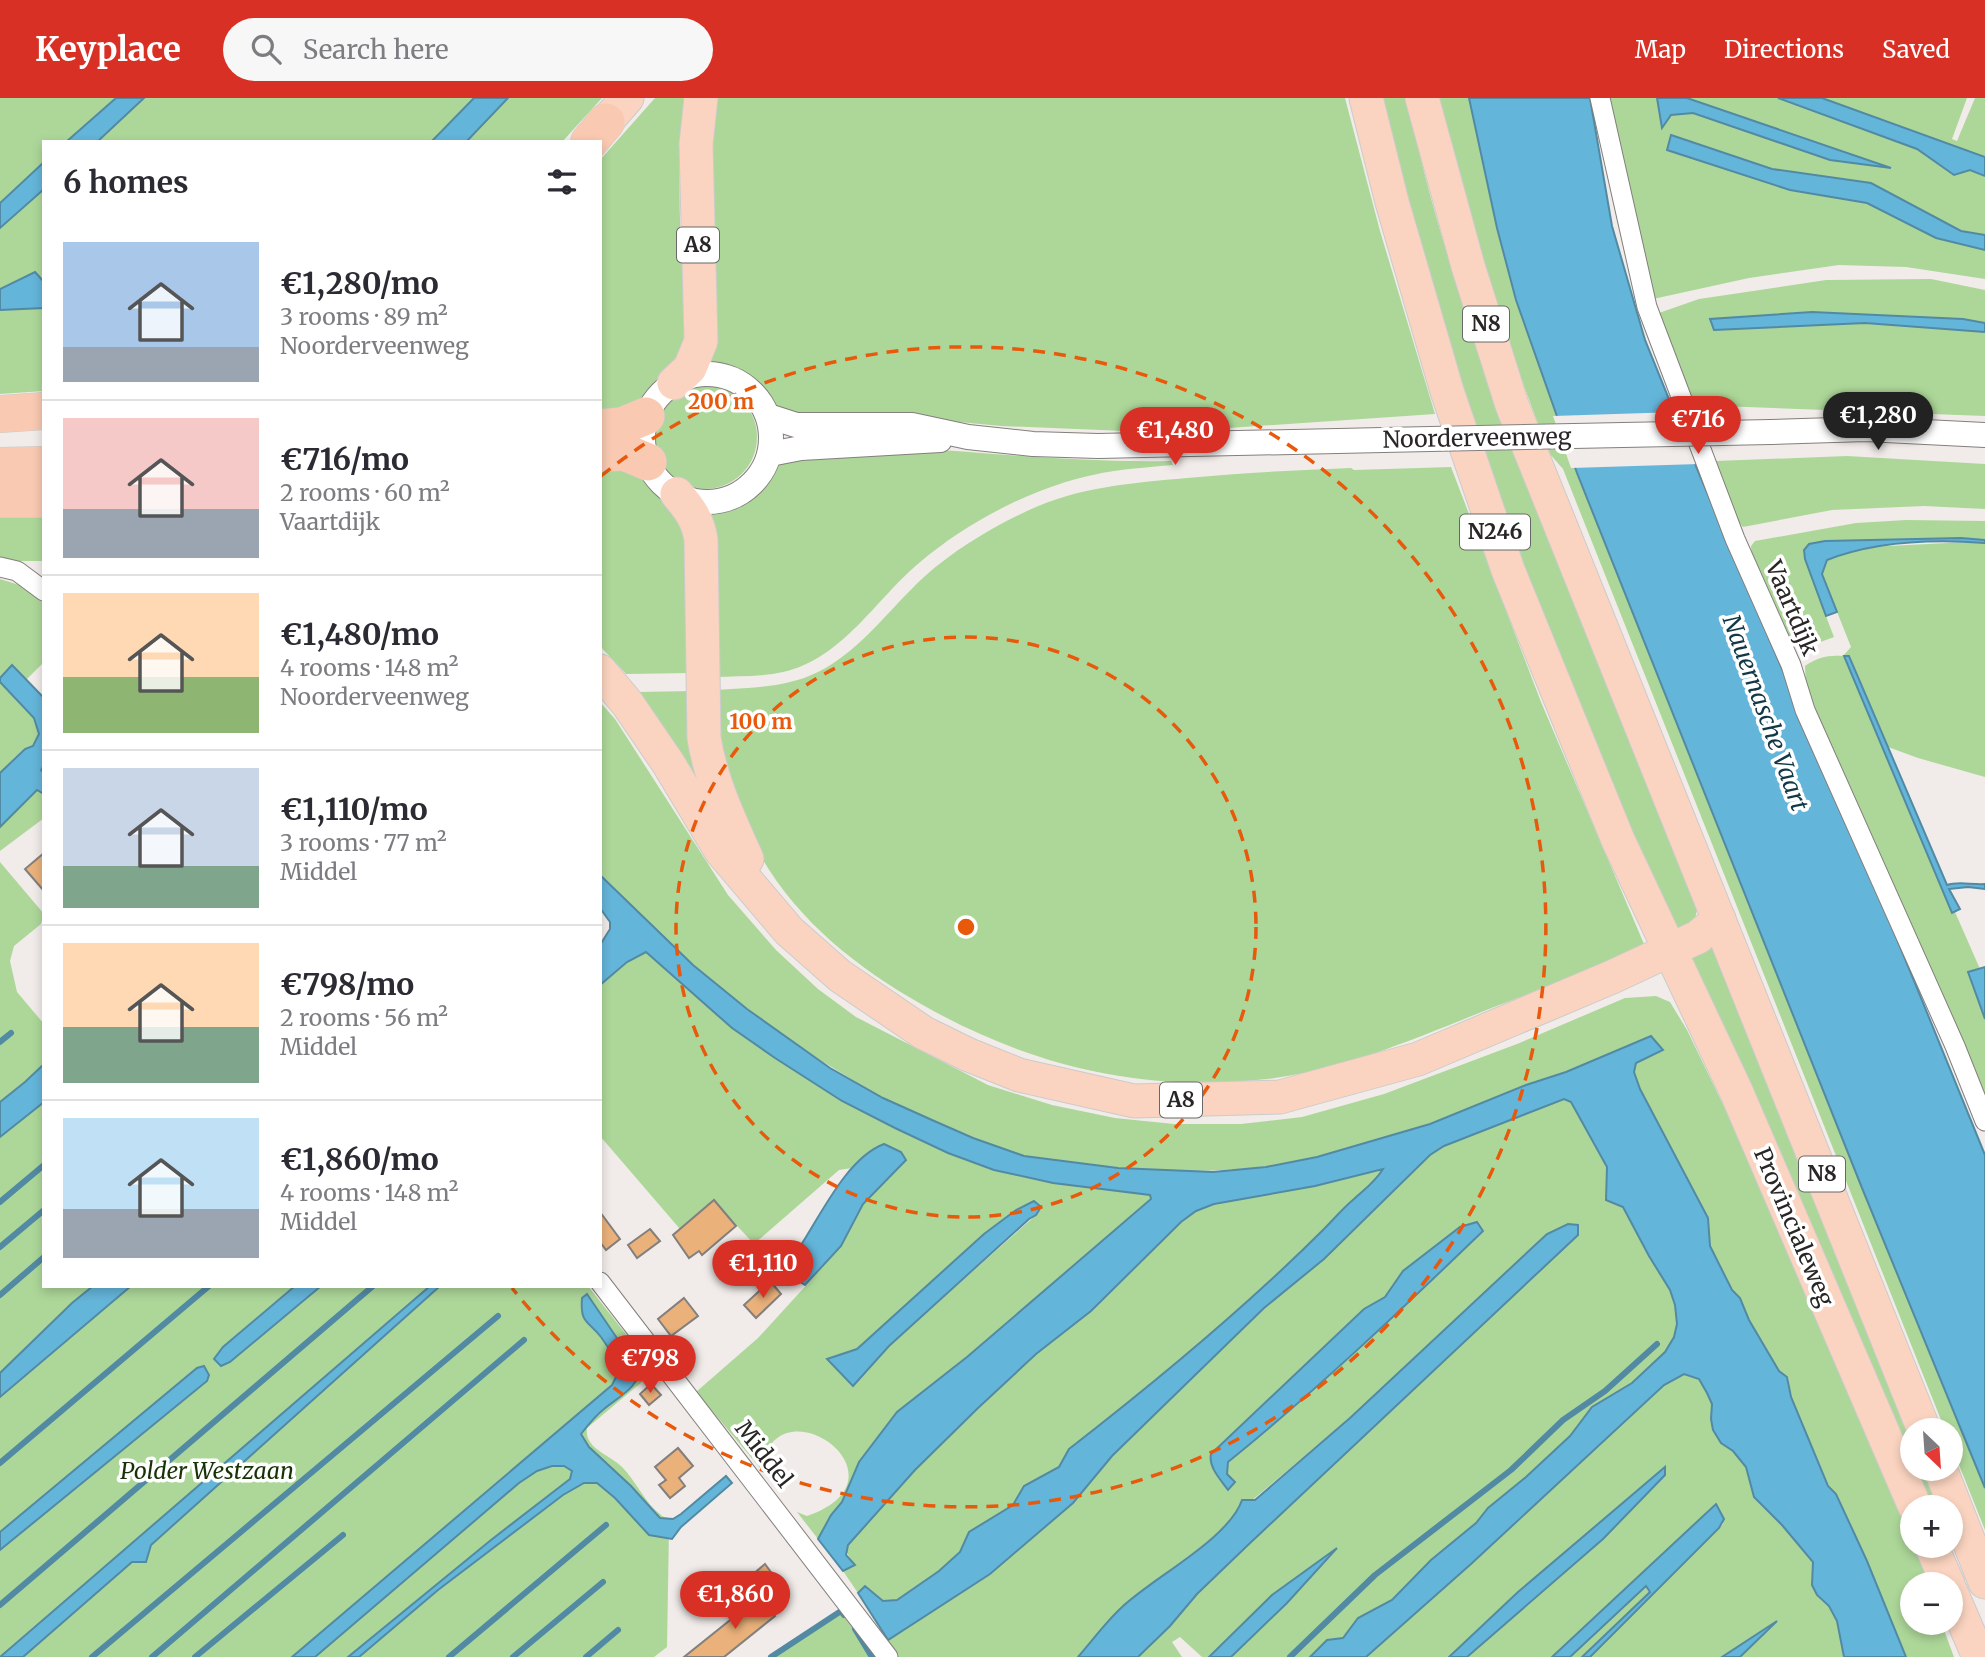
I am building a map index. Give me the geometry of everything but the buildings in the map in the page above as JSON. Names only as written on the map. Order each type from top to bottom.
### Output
[{"type":"highway","name":"A8","points":[[674,383],[690,368],[701,341],[696,144],[702,98]]},
{"type":"highway","name":"N246","points":[[1366,98],[1392,202],[1444,379],[1508,570],[1618,840],[1669,950]]},
{"type":"highway","name":"N8","points":[[1422,98],[1465,255],[1512,405],[1719,919]]},
{"type":"highway","points":[[0,414],[42,411]]},
{"type":"highway","points":[[602,428],[622,426],[646,416]]},
{"type":"highway","points":[[0,440],[42,440]]},
{"type":"highway","points":[[602,453],[624,453],[648,462]]},
{"type":"highway","points":[[0,466],[42,465]]},
{"type":"highway","name":"A8","points":[[677,494],[692,511],[699,526],[701,540],[704,738],[708,764],[730,823],[770,909]]},
{"type":"highway","points":[[0,499],[42,499]]},
{"type":"highway","name":"A8","points":[[602,673],[634,713],[721,851],[815,957],[924,1033],[1019,1075],[1134,1101],[1280,1097],[1418,1059],[1612,977],[1698,937],[1719,919]]},
{"type":"highway","name":"Provincialeweg","points":[[1719,919],[1919,1418]]},
{"type":"highway","name":"Provincialeweg","points":[[1669,950],[1735,1091],[1909,1495]]},
{"type":"highway","points":[[1945,1481],[1985,1582]]},
{"type":"highway","points":[[1963,1620],[1979,1657]]},
{"type":"street","name":"Vaartdijk","points":[[1601,98],[1647,307],[1673,378],[1735,540],[1791,665],[1805,710],[1950,1034],[1985,1121]]},
{"type":"street","points":[[712,373],[733,379],[751,390],[768,416],[772,438],[770,454],[762,472],[749,486],[732,496],[695,500],[677,494],[662,484],[648,462],[642,435],[646,416],[661,393],[674,383],[688,376],[712,373]]},
{"type":"street","name":"Noorderveenweg","points":[[768,416],[796,425],[912,425],[968,437],[1098,446],[1866,429],[1985,435]]},
{"type":"street","name":"Noorderveenweg","points":[[770,454],[801,448],[968,437]]},
{"type":"street","points":[[0,568],[17,570],[42,589]]},
{"type":"street","name":"Middel","points":[[602,1285],[888,1657]]},
{"type":"green space","points":[[0,98],[602,98],[564,140],[42,140],[42,391],[0,394]]},
{"type":"green space","points":[[655,98],[686,98],[680,193],[687,351],[655,382],[640,402],[602,414],[602,158]]},
{"type":"green space","points":[[708,98],[1345,98],[1380,231],[1435,414],[1229,428],[1125,431],[1001,426],[906,417],[785,413],[743,375],[707,363]]},
{"type":"green space","points":[[1381,98],[1407,98],[1436,217],[1494,392],[1699,901],[1695,919],[1679,937],[1565,674],[1508,525],[1450,343]]},
{"type":"green space","points":[[1439,98],[1469,98],[1497,228],[1516,300],[1577,473],[1956,1418],[1940,1418],[1563,469],[1549,453],[1483,262],[1447,138]]},
{"type":"green space","points":[[1608,98],[1778,98],[1917,149],[1954,175],[1970,169],[1985,176],[1985,235],[1961,231],[1871,183],[1772,169],[1672,135],[1667,150],[1790,190],[1867,203],[1936,238],[1985,250],[1985,279],[1906,267],[1839,265],[1749,278],[1653,299]]},
{"type":"green space","points":[[1822,98],[1967,98],[1952,139],[1957,141],[1975,98],[1985,98],[1985,157]]},
{"type":"green space","points":[[1931,279],[1985,290],[1985,416],[1693,405],[1656,314],[1699,299],[1826,280]]},
{"type":"green space","points":[[705,385],[725,389],[742,400],[753,417],[757,437],[753,457],[742,474],[725,485],[705,489],[685,485],[668,474],[657,457],[653,437],[657,417],[668,400],[685,389]]},
{"type":"green space","points":[[908,448],[1073,459],[1171,461],[1173,465],[1088,476],[1062,483],[1010,504],[962,531],[919,563],[857,626],[823,655],[783,672],[758,676],[714,677],[709,511],[745,496],[784,460]]},
{"type":"green space","points":[[1847,456],[1985,464],[1985,509],[1924,506],[1832,510],[1743,527],[1737,520],[1716,461]]},
{"type":"green space","points":[[1451,467],[1541,702],[1644,944],[1551,986],[1382,1051],[1325,1068],[1267,1079],[1221,1082],[1131,1078],[1045,1059],[1003,1044],[962,1026],[896,989],[849,956],[806,917],[770,872],[755,846],[720,755],[715,690],[786,683],[826,668],[856,645],[936,567],[973,540],[1000,525],[1065,496],[1125,484],[1289,471]]},
{"type":"green space","points":[[602,469],[643,469],[657,488],[667,496],[686,524],[692,673],[626,674],[602,648]]},
{"type":"green space","points":[[0,507],[42,507],[42,561],[0,561]]},
{"type":"green space","points":[[1906,520],[1985,521],[1985,540],[1825,541],[1817,593],[1834,637],[1807,647],[1792,644],[1752,557],[1751,546],[1755,541],[1856,523]]},
{"type":"green space","points":[[1985,543],[1985,777],[1888,747],[1850,656],[1844,656],[1952,913],[1955,912],[1980,969],[1969,972],[1985,1019],[1985,1111],[1806,686],[1805,666],[1823,657],[1843,656],[1851,647],[1822,574],[1827,560],[1868,547]]},
{"type":"green space","points":[[0,579],[32,589],[42,597],[42,664],[25,681],[42,697],[39,763],[42,774],[42,820],[0,851]]},
{"type":"green space","points":[[693,691],[724,836],[638,692]]},
{"type":"green space","points":[[602,704],[615,719],[728,895],[776,950],[818,989],[856,1017],[988,1085],[1052,1105],[1115,1118],[1174,1124],[1241,1124],[1302,1117],[1384,1094],[1517,1044],[1625,998],[1656,996],[1670,1002],[1687,1030],[1823,1311],[1900,1498],[1900,1558],[1922,1558],[1926,1572],[1900,1572],[1900,1635],[1946,1635],[1954,1657],[1906,1657],[1867,1561],[1836,1494],[1829,1486],[1791,1397],[1788,1377],[1779,1371],[1710,1246],[1708,1218],[1640,1089],[1634,1072],[1636,1063],[1562,1073],[1390,1137],[1318,1157],[1228,1170],[1168,1171],[1028,1157],[976,1140],[932,1122],[849,1078],[732,996],[683,955],[602,877]]},
{"type":"green space","name":"Polder Westzaan","points":[[0,862],[42,912],[41,924],[14,946],[10,961],[17,992],[42,1022],[42,1288],[590,1288],[655,1371],[587,1428],[587,1435],[599,1451],[622,1467],[663,1517],[682,1516],[669,1528],[667,1647],[654,1657],[0,1657]]},
{"type":"green space","points":[[1716,942],[1906,1418],[1900,1418],[1900,1443],[1687,956]]},
{"type":"green space","points":[[646,952],[732,1028],[842,1101],[895,1128],[948,1153],[994,1170],[1053,1183],[1150,1194],[1151,1199],[967,1357],[897,1412],[859,1462],[842,1502],[831,1515],[818,1539],[797,1512],[807,1516],[837,1499],[848,1480],[845,1460],[831,1444],[811,1433],[790,1432],[772,1443],[761,1469],[696,1392],[758,1338],[822,1268],[863,1204],[877,1188],[880,1145],[852,1168],[839,1170],[754,1244],[714,1201],[680,1229],[602,1138],[602,983],[627,962]],"holes":[[[1034,1201],[1036,1215],[889,1346],[853,1386],[828,1359],[857,1349],[984,1234],[1016,1210]]]},
{"type":"green space","points":[[1564,1099],[1571,1102],[1607,1167],[1608,1187],[1615,1202],[1623,1207],[1630,1217],[1670,1290],[1677,1324],[1674,1337],[1665,1352],[1632,1383],[1592,1407],[1570,1436],[1526,1477],[1431,1560],[1392,1600],[1358,1618],[1343,1638],[1327,1640],[1310,1657],[1231,1657],[1287,1603],[1333,1552],[1272,1595],[1209,1657],[1202,1657],[1180,1637],[1172,1642],[1182,1657],[1138,1657],[1248,1545],[1578,1235],[1547,1234],[1350,1418],[1238,1512],[1211,1539],[1121,1607],[1078,1657],[897,1657],[888,1640],[990,1574],[1073,1503],[1112,1456],[1264,1308],[1324,1259],[1430,1155],[1444,1146]],"holes":[[[1477,1222],[1483,1231],[1358,1350],[1228,1462],[1228,1490],[1213,1468],[1211,1454],[1364,1309],[1385,1297],[1403,1271]]]},
{"type":"green space","points":[[1384,1168],[1362,1193],[1230,1317],[1069,1449],[1059,1467],[1024,1486],[1013,1505],[969,1532],[960,1552],[939,1571],[896,1600],[883,1601],[865,1587],[858,1593],[843,1571],[854,1565],[846,1551],[847,1545],[915,1470],[977,1409],[1036,1354],[1091,1311],[1181,1222],[1196,1211],[1214,1204],[1315,1186]]},
{"type":"green space","points":[[1684,1374],[1699,1380],[1707,1393],[1712,1404],[1711,1419],[1721,1443],[1733,1451],[1746,1467],[1754,1497],[1813,1562],[1812,1585],[1837,1621],[1844,1657],[1740,1657],[1773,1624],[1722,1657],[1590,1657],[1723,1524],[1716,1504],[1552,1657],[1467,1657],[1603,1539],[1665,1475],[1664,1467],[1518,1592],[1449,1657],[1366,1657],[1664,1385]]},
{"type":"green space","points":[[1964,1437],[1985,1488],[1985,1530],[1964,1478]]},
{"type":"green space","points":[[1917,1481],[1930,1481],[1935,1495],[1923,1495]]},
{"type":"green space","points":[[1645,1586],[1650,1592],[1582,1657],[1570,1657]]},
{"type":"green space","points":[[846,1609],[879,1657],[774,1657]]},
{"type":"water","points":[[116,98],[144,98],[99,140],[68,140]]},
{"type":"water","points":[[474,98],[508,98],[468,140],[433,140]]},
{"type":"water","name":"Nauernasche Vaart","points":[[1469,98],[1590,98],[1612,226],[1645,340],[1985,1155],[1985,1488],[1964,1437],[1964,1418],[1956,1418],[1862,1188],[1577,473],[1516,300],[1497,228]]},
{"type":"water","points":[[1657,98],[1687,98],[1891,168],[1830,160],[1693,113],[1671,115],[1662,128]]},
{"type":"water","points":[[1778,98],[1822,98],[1985,157],[1985,176],[1970,170],[1954,175],[1917,149]]},
{"type":"water","points":[[1671,135],[1772,169],[1871,183],[1961,231],[1985,235],[1985,250],[1936,238],[1867,203],[1790,190],[1667,150]]},
{"type":"water","points":[[42,164],[42,191],[0,228],[0,203]]},
{"type":"water","points":[[35,272],[42,280],[42,308],[0,310],[0,289]]},
{"type":"water","points":[[1812,312],[1963,319],[1985,323],[1985,332],[1865,323],[1714,330],[1710,319]]},
{"type":"water","points":[[1961,538],[1985,540],[1985,543],[1945,541],[1885,545],[1827,560],[1822,574],[1837,612],[1826,616],[1804,550],[1809,544],[1825,541]]},
{"type":"water","points":[[1844,656],[1849,656],[1947,885],[1985,884],[1985,889],[1949,889],[1960,909],[1952,913]]},
{"type":"water","points":[[12,665],[42,696],[42,793],[37,790],[0,827],[0,773],[25,749],[33,746],[39,734],[34,718],[0,682],[0,678]]},
{"type":"water","points":[[602,877],[693,965],[747,1009],[830,1068],[883,1098],[973,1138],[1024,1156],[1118,1168],[1213,1172],[1266,1167],[1317,1157],[1430,1124],[1651,1036],[1663,1050],[1636,1063],[1634,1072],[1640,1089],[1708,1218],[1710,1246],[1732,1290],[1740,1298],[1749,1320],[1779,1371],[1787,1377],[1791,1397],[1828,1486],[1836,1494],[1867,1561],[1906,1657],[1844,1657],[1837,1621],[1812,1585],[1813,1562],[1754,1497],[1746,1467],[1733,1451],[1721,1443],[1713,1430],[1712,1404],[1707,1393],[1699,1379],[1684,1374],[1664,1385],[1366,1657],[1310,1657],[1327,1640],[1343,1638],[1358,1618],[1392,1600],[1431,1560],[1476,1523],[1488,1508],[1570,1436],[1592,1407],[1632,1383],[1665,1352],[1674,1337],[1677,1324],[1670,1290],[1623,1207],[1606,1200],[1607,1167],[1571,1102],[1564,1099],[1444,1146],[1430,1155],[1324,1259],[1264,1308],[1112,1456],[1073,1503],[990,1574],[888,1640],[858,1593],[865,1586],[883,1601],[897,1600],[939,1571],[960,1552],[969,1532],[1013,1505],[1024,1486],[1059,1467],[1069,1449],[1232,1316],[1294,1259],[1383,1169],[1315,1186],[1214,1204],[1196,1211],[1181,1222],[1091,1311],[1036,1354],[915,1470],[848,1545],[846,1555],[855,1565],[843,1571],[818,1539],[831,1515],[842,1502],[859,1462],[897,1412],[967,1357],[1151,1199],[1150,1195],[1053,1183],[994,1170],[948,1153],[895,1128],[842,1101],[732,1028],[646,952],[627,962],[602,983],[602,942],[610,929],[610,922],[602,911]]},
{"type":"water","points":[[1985,967],[1985,1019],[1968,972]]},
{"type":"water","points":[[42,1066],[42,1104],[0,1137],[0,1102]]},
{"type":"water","points":[[884,1144],[901,1152],[906,1160],[863,1204],[841,1246],[805,1285],[792,1277],[790,1267],[793,1257],[832,1194],[856,1163]]},
{"type":"water","points":[[1034,1201],[1041,1207],[1036,1215],[889,1346],[853,1386],[827,1359],[857,1349],[984,1234],[1016,1210]]},
{"type":"water","points":[[1477,1222],[1483,1231],[1326,1378],[1228,1462],[1227,1474],[1235,1482],[1228,1490],[1213,1468],[1211,1454],[1364,1309],[1385,1297],[1403,1271],[1460,1227]]},
{"type":"water","points":[[1568,1224],[1578,1225],[1578,1235],[1248,1545],[1138,1657],[1078,1657],[1121,1608],[1222,1529],[1242,1500],[1255,1500],[1350,1418],[1547,1234]]},
{"type":"water","points":[[91,1288],[129,1288],[0,1397],[0,1373]]},
{"type":"water","points":[[293,1288],[319,1288],[230,1362],[221,1366],[214,1359],[223,1347]]},
{"type":"water","points":[[428,1288],[438,1288],[151,1545],[146,1562],[132,1562],[23,1657],[0,1657]]},
{"type":"water","points":[[587,1294],[640,1367],[632,1386],[598,1415],[581,1434],[589,1447],[631,1486],[660,1518],[673,1519],[681,1514],[726,1476],[732,1483],[681,1527],[672,1539],[649,1535],[615,1498],[597,1483],[584,1483],[563,1495],[438,1590],[359,1657],[348,1657],[570,1479],[572,1471],[564,1466],[552,1466],[537,1471],[519,1483],[315,1657],[292,1657],[612,1385],[618,1373],[614,1359],[582,1313],[582,1298]]},
{"type":"water","points":[[204,1366],[209,1375],[207,1381],[0,1550],[0,1532],[197,1368]]},
{"type":"water","points":[[1665,1467],[1665,1475],[1603,1539],[1467,1657],[1449,1657],[1518,1592]]},
{"type":"water","points":[[1716,1504],[1724,1519],[1719,1528],[1590,1657],[1582,1657],[1650,1592],[1646,1586],[1570,1657],[1552,1657]]},
{"type":"water","points":[[1337,1548],[1287,1603],[1231,1657],[1209,1657],[1272,1595]]},
{"type":"water","points":[[1777,1621],[1740,1657],[1722,1657]]},
{"type":"pier","points":[[1678,412],[1699,464],[1571,468],[1553,416]]},
{"type":"waterway","points":[[0,1042],[11,1033]]},
{"type":"waterway","points":[[0,1202],[42,1167]]},
{"type":"waterway","points":[[0,1247],[42,1212]]},
{"type":"waterway","points":[[0,1295],[42,1259]]},
{"type":"waterway","points":[[0,1463],[207,1288]]},
{"type":"waterway","points":[[0,1605],[371,1288]]},
{"type":"waterway","points":[[92,1657],[498,1316]]},
{"type":"waterway","points":[[152,1657],[524,1340]]},
{"type":"waterway","points":[[1290,1657],[1375,1575],[1511,1470],[1563,1420],[1605,1391],[1657,1344]]},
{"type":"waterway","points":[[449,1657],[606,1525]]},
{"type":"waterway","points":[[195,1657],[343,1535]]},
{"type":"waterway","points":[[513,1657],[603,1582]]},
{"type":"waterway","points":[[771,1657],[841,1611],[844,1615]]},
{"type":"waterway","points":[[855,1629],[872,1657]]},
{"type":"waterway","points":[[586,1657],[618,1630]]}]
